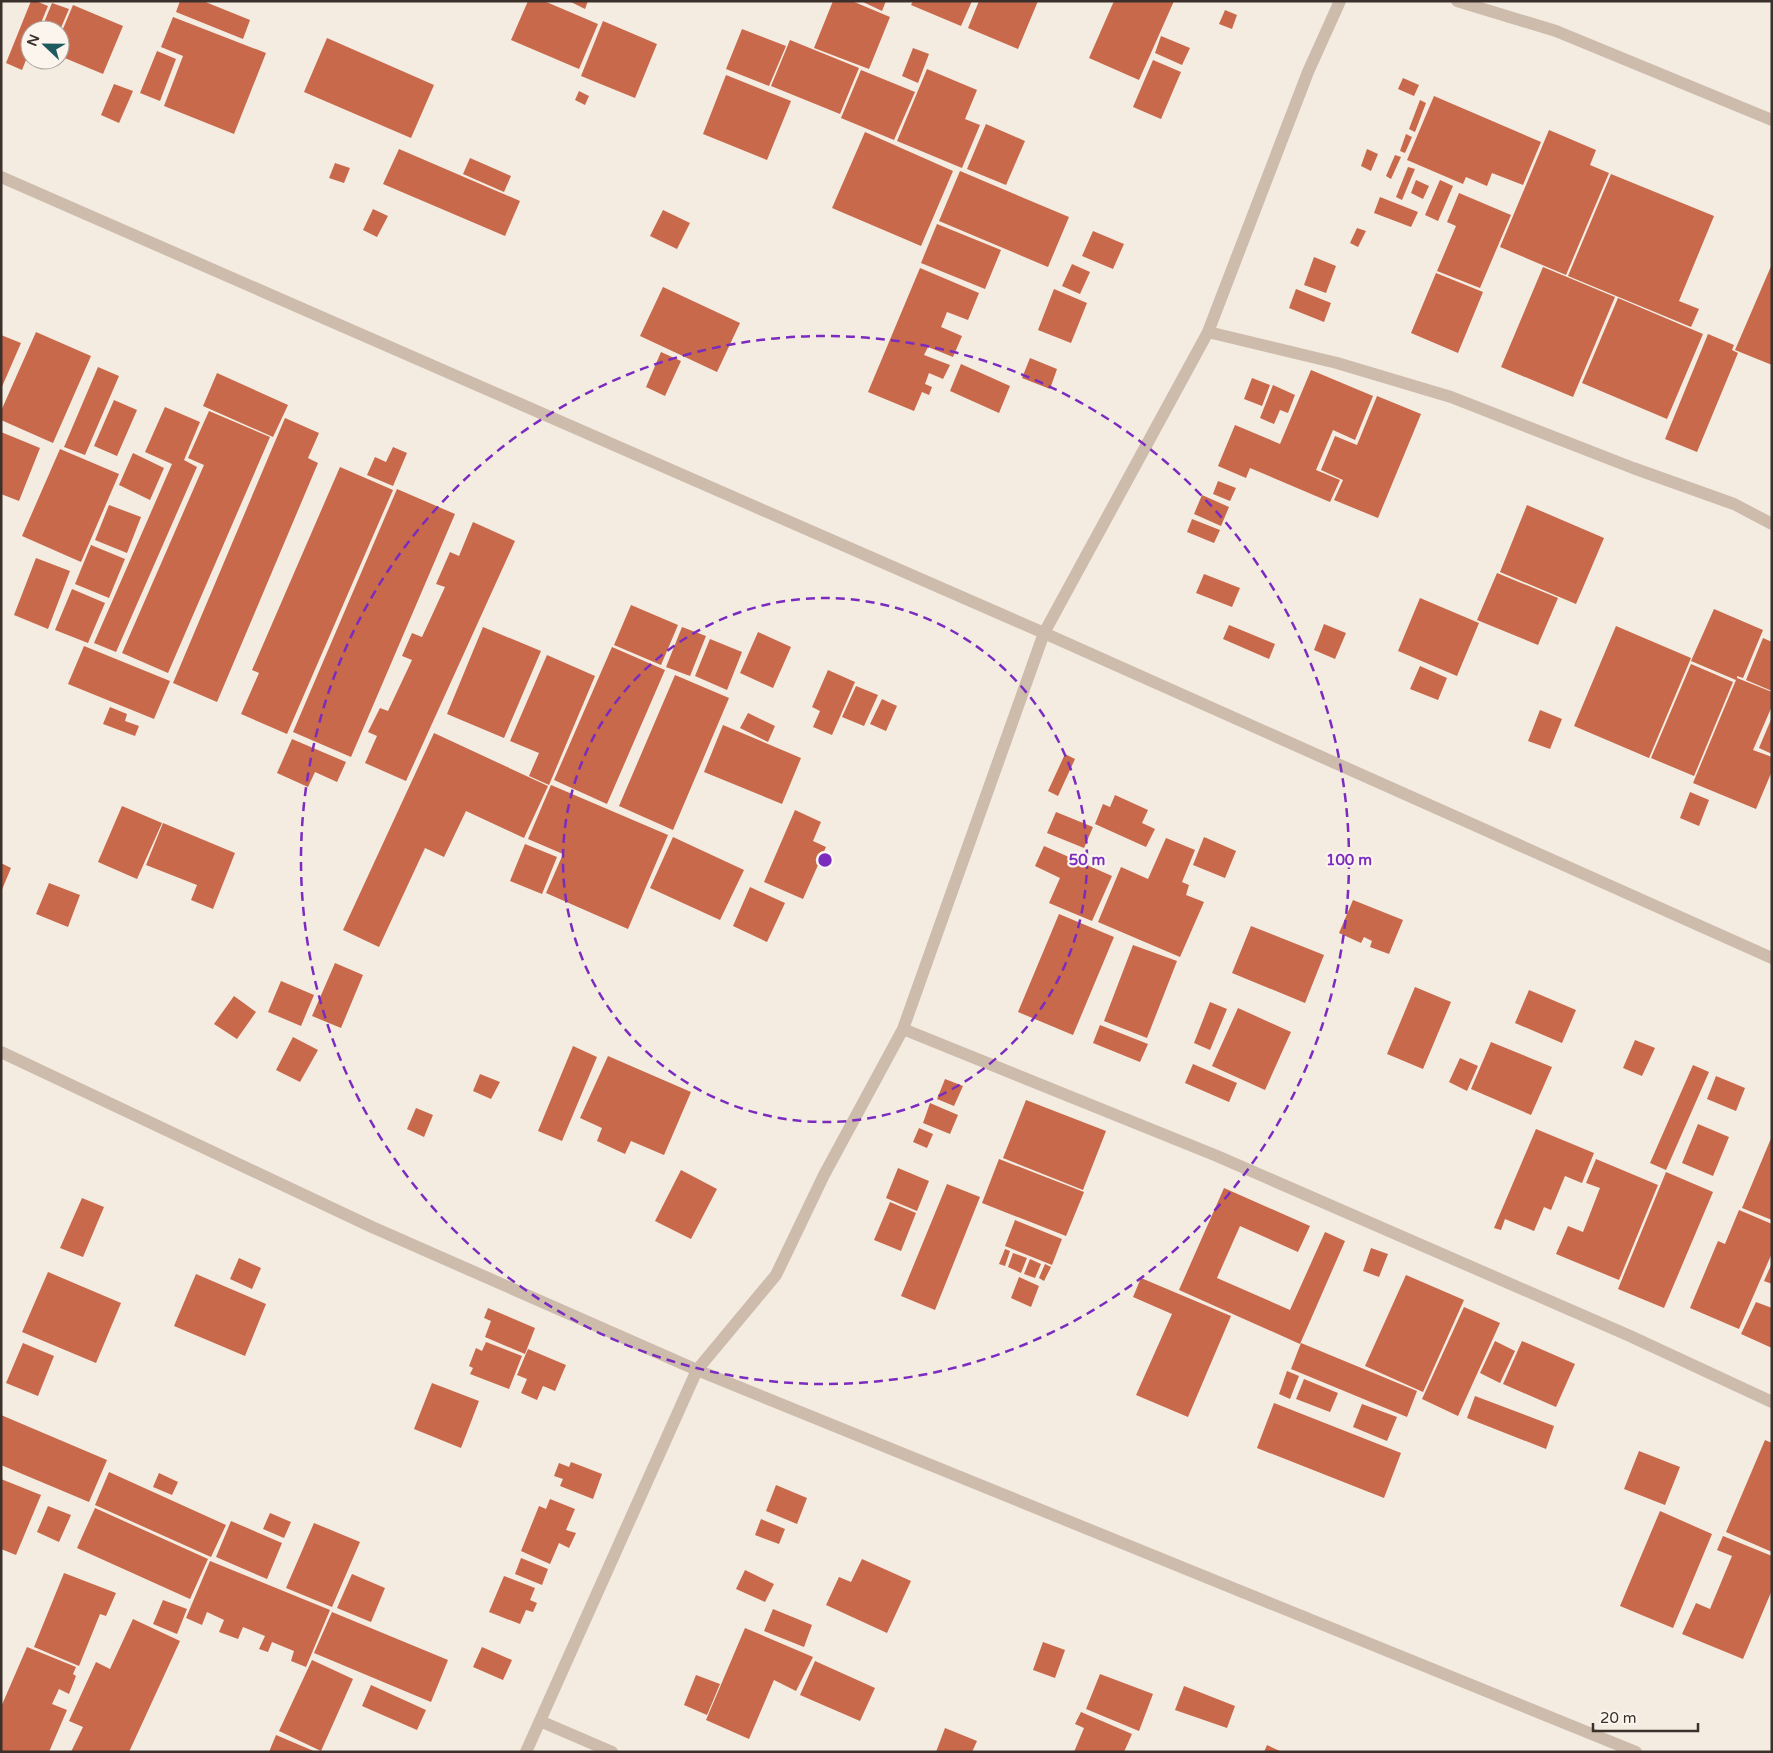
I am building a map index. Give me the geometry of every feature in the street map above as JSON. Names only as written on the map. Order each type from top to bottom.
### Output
[{"type":"street","points":[[526,1752],[697,1370],[776,1275],[824,1175],[903,1030],[1044,632],[1208,332],[1308,72],[1340,1]]},
{"type":"street","points":[[1457,1],[1556,31],[1772,120]]},
{"type":"street","points":[[1,177],[1044,632],[1772,958]]},
{"type":"street","points":[[1208,332],[1337,363],[1451,397],[1633,468],[1734,504],[1772,524]]},
{"type":"street","points":[[903,1030],[1217,1156],[1630,1336],[1772,1402]]},
{"type":"street","points":[[1,1052],[372,1227],[697,1370],[1636,1752]]},
{"type":"street","points":[[540,1721],[612,1752]]},
{"type":"building","points":[[31,1],[48,6],[42,20],[23,20]]},
{"type":"building","points":[[180,1],[203,1],[250,20],[243,39],[176,12]]},
{"type":"building","points":[[528,1],[544,1],[598,24],[579,69],[511,40]]},
{"type":"building","points":[[569,1],[588,1],[585,9]]},
{"type":"building","points":[[833,1],[852,1],[890,17],[869,69],[814,48]]},
{"type":"building","points":[[861,1],[886,1],[882,11]]},
{"type":"building","points":[[913,1],[972,1],[961,26],[911,5]]},
{"type":"building","points":[[979,1],[1038,1],[1018,49],[968,28]]},
{"type":"building","points":[[1114,1],[1174,1],[1139,80],[1089,58]]},
{"type":"building","points":[[52,3],[69,9],[64,20],[45,20]]},
{"type":"building","points":[[73,5],[123,26],[103,74],[70,60],[70,20],[67,20]]},
{"type":"building","points":[[1225,10],[1237,15],[1232,29],[1219,24]]},
{"type":"building","points":[[173,17],[266,53],[234,134],[164,106],[183,56],[161,47]]},
{"type":"building","points":[[603,21],[657,44],[635,98],[581,76]]},
{"type":"building","points":[[20,28],[20,69],[6,63]]},
{"type":"building","points":[[742,29],[786,46],[769,86],[726,69]]},
{"type":"building","points":[[1161,36],[1190,48],[1182,65],[1155,53]]},
{"type":"building","points":[[327,38],[434,85],[411,138],[304,92]]},
{"type":"building","points":[[790,40],[859,68],[840,114],[771,86]]},
{"type":"building","points":[[913,48],[929,54],[918,83],[902,76]]},
{"type":"building","points":[[157,51],[176,59],[160,101],[140,93]]},
{"type":"building","points":[[1153,60],[1181,72],[1161,119],[1133,107]]},
{"type":"building","points":[[927,69],[977,90],[965,119],[980,125],[962,168],[897,141]]},
{"type":"building","points":[[861,70],[915,92],[894,140],[841,118]]},
{"type":"building","points":[[726,75],[791,101],[767,160],[703,134]]},
{"type":"building","points":[[1403,78],[1419,85],[1414,96],[1398,89]]},
{"type":"building","points":[[114,84],[133,91],[119,123],[101,115]]},
{"type":"building","points":[[579,91],[589,96],[585,105],[575,100]]},
{"type":"building","points":[[1434,96],[1541,142],[1523,185],[1492,173],[1487,186],[1466,177],[1463,184],[1407,160]]},
{"type":"building","points":[[1420,100],[1426,103],[1415,132],[1409,129]]},
{"type":"building","points":[[986,124],[1025,141],[1006,185],[967,169]]},
{"type":"building","points":[[1549,130],[1596,150],[1590,165],[1609,173],[1566,275],[1500,247]]},
{"type":"building","points":[[865,132],[953,171],[921,246],[832,208]]},
{"type":"building","points":[[1406,134],[1412,137],[1405,153],[1400,151]]},
{"type":"building","points":[[399,149],[520,201],[505,236],[383,184]]},
{"type":"building","points":[[1367,149],[1378,154],[1371,171],[1361,166]]},
{"type":"building","points":[[1395,155],[1401,157],[1391,179],[1386,176]]},
{"type":"building","points":[[470,158],[511,176],[504,192],[463,174]]},
{"type":"building","points":[[335,163],[350,168],[344,183],[329,178]]},
{"type":"building","points":[[1408,167],[1415,169],[1402,200],[1396,197]]},
{"type":"building","points":[[960,171],[1069,217],[1048,267],[939,221]]},
{"type":"building","points":[[1611,174],[1714,216],[1679,301],[1699,309],[1691,327],[1568,276]]},
{"type":"building","points":[[1416,180],[1429,186],[1423,199],[1411,193]]},
{"type":"building","points":[[1440,180],[1453,186],[1438,221],[1425,215]]},
{"type":"building","points":[[1459,193],[1511,215],[1480,288],[1437,271],[1456,226],[1447,222]]},
{"type":"building","points":[[1380,197],[1418,212],[1411,227],[1374,213]]},
{"type":"building","points":[[373,209],[388,216],[377,237],[363,230]]},
{"type":"building","points":[[663,210],[690,223],[677,249],[650,236]]},
{"type":"building","points":[[937,224],[1001,250],[985,289],[921,263]]},
{"type":"building","points":[[1357,228],[1366,231],[1358,247],[1350,243]]},
{"type":"building","points":[[1093,231],[1124,244],[1113,269],[1082,256]]},
{"type":"building","points":[[1314,257],[1336,266],[1326,293],[1304,285]]},
{"type":"building","points":[[1072,264],[1090,272],[1080,294],[1062,286]]},
{"type":"building","points":[[1772,264],[1772,365],[1735,350]]},
{"type":"building","points":[[1543,267],[1615,297],[1573,397],[1501,367]]},
{"type":"building","points":[[920,268],[979,293],[968,320],[947,312],[941,327],[962,336],[953,357],[928,347],[924,355],[950,365],[943,379],[929,373],[925,384],[932,387],[929,395],[922,392],[914,411],[868,392]]},
{"type":"building","points":[[1436,273],[1483,292],[1458,353],[1411,333]]},
{"type":"building","points":[[663,287],[740,323],[717,372],[640,336]]},
{"type":"building","points":[[1054,289],[1087,303],[1071,343],[1038,330]]},
{"type":"building","points":[[1296,289],[1331,303],[1324,322],[1289,308]]},
{"type":"building","points":[[1618,298],[1703,334],[1667,419],[1582,383]]},
{"type":"building","points":[[36,332],[91,356],[53,443],[1,420],[1,411]]},
{"type":"building","points":[[1708,334],[1734,345],[1732,350],[1738,353],[1697,452],[1665,439]]},
{"type":"building","points":[[1,335],[21,343],[1,389]]},
{"type":"building","points":[[661,352],[681,361],[665,396],[646,387]]},
{"type":"building","points":[[1030,358],[1057,369],[1050,389],[1022,378]]},
{"type":"building","points":[[961,364],[1010,386],[999,413],[950,391]]},
{"type":"building","points":[[98,367],[119,376],[85,455],[64,447]]},
{"type":"building","points":[[1311,370],[1373,396],[1355,440],[1333,430],[1316,470],[1340,480],[1330,502],[1250,468],[1246,478],[1218,466],[1235,425],[1280,444]]},
{"type":"building","points":[[217,373],[288,405],[273,437],[203,406]]},
{"type":"building","points":[[1252,378],[1270,385],[1262,406],[1244,399]]},
{"type":"building","points":[[1273,385],[1295,395],[1288,413],[1280,410],[1274,424],[1260,418]]},
{"type":"building","points":[[1377,396],[1421,414],[1378,518],[1334,500],[1343,480],[1321,470],[1335,436],[1357,445]]},
{"type":"building","points":[[114,400],[137,410],[117,456],[94,446]]},
{"type":"building","points":[[165,407],[200,422],[184,460],[197,467],[116,652],[94,643],[172,464],[145,452]]},
{"type":"building","points":[[209,411],[270,437],[168,673],[122,653],[204,465],[188,458]]},
{"type":"building","points":[[285,418],[319,433],[308,458],[318,463],[217,702],[173,683]]},
{"type":"building","points":[[1,432],[40,448],[19,501],[1,494]]},
{"type":"building","points":[[393,447],[407,453],[393,486],[367,475],[375,457],[386,462]]},
{"type":"building","points":[[60,449],[119,474],[81,562],[22,536]]},
{"type":"building","points":[[133,453],[164,468],[150,500],[119,485]]},
{"type":"building","points":[[340,467],[393,490],[287,734],[241,714],[259,673],[252,670]]},
{"type":"building","points":[[1218,481],[1236,488],[1230,501],[1213,494]]},
{"type":"building","points":[[397,489],[455,514],[351,757],[293,732]]},
{"type":"building","points":[[1202,495],[1229,507],[1221,526],[1194,514]]},
{"type":"building","points":[[109,505],[141,517],[127,553],[95,540]]},
{"type":"building","points":[[1527,505],[1604,538],[1576,604],[1500,572]]},
{"type":"building","points":[[1192,519],[1220,530],[1214,543],[1187,532]]},
{"type":"building","points":[[473,522],[515,541],[406,781],[365,763],[377,736],[368,732],[380,708],[388,711],[412,660],[402,656],[412,633],[422,637],[445,587],[436,584],[450,552],[459,556]]},
{"type":"building","points":[[91,545],[125,559],[109,598],[75,584]]},
{"type":"building","points":[[36,558],[70,571],[48,629],[14,615]]},
{"type":"building","points":[[1497,573],[1558,598],[1538,645],[1477,620]]},
{"type":"building","points":[[1204,574],[1240,588],[1232,607],[1196,593]]},
{"type":"building","points":[[72,589],[105,603],[88,643],[55,630]]},
{"type":"building","points":[[1420,598],[1479,623],[1457,676],[1398,651]]},
{"type":"building","points":[[631,605],[678,625],[661,665],[614,645]]},
{"type":"building","points":[[1714,609],[1763,630],[1743,678],[1737,676],[1737,678],[1772,692],[1772,706],[1753,750],[1772,757],[1772,771],[1756,809],[1693,783],[1736,680],[1691,661]]},
{"type":"building","points":[[1324,624],[1346,633],[1335,659],[1314,650]]},
{"type":"building","points":[[1229,625],[1275,644],[1269,659],[1223,639]]},
{"type":"building","points":[[1616,626],[1691,658],[1649,758],[1574,726]]},
{"type":"building","points":[[483,627],[541,651],[504,738],[447,714]]},
{"type":"building","points":[[682,627],[706,636],[690,676],[666,667]]},
{"type":"building","points":[[758,632],[791,647],[773,688],[740,673]]},
{"type":"building","points":[[1763,638],[1772,642],[1772,691],[1746,680]]},
{"type":"building","points":[[710,639],[742,652],[727,690],[695,676]]},
{"type":"building","points":[[84,646],[170,681],[154,719],[68,684]]},
{"type":"building","points":[[612,647],[665,670],[607,804],[554,780]]},
{"type":"building","points":[[547,655],[595,676],[549,785],[529,776],[539,753],[510,741]]},
{"type":"building","points":[[1691,664],[1733,682],[1694,776],[1651,758]]},
{"type":"building","points":[[1420,666],[1447,678],[1438,700],[1410,689]]},
{"type":"building","points":[[828,670],[855,682],[832,735],[813,727],[820,711],[812,707]]},
{"type":"building","points":[[675,675],[729,698],[673,830],[619,806]]},
{"type":"building","points":[[856,686],[878,695],[864,726],[842,717]]},
{"type":"building","points":[[882,699],[897,706],[886,731],[870,724]]},
{"type":"building","points":[[110,707],[127,714],[125,721],[139,726],[135,736],[103,724]]},
{"type":"building","points":[[1540,710],[1562,719],[1550,749],[1528,741]]},
{"type":"building","points":[[748,713],[775,726],[768,742],[740,728]]},
{"type":"building","points":[[1772,717],[1772,754],[1759,748]]},
{"type":"building","points":[[723,725],[801,758],[782,804],[704,772]]},
{"type":"building","points":[[434,733],[548,786],[524,838],[466,811],[444,857],[425,848],[379,947],[343,930]]},
{"type":"building","points":[[292,739],[346,762],[337,782],[315,772],[308,787],[277,773]]},
{"type":"building","points":[[1065,754],[1075,759],[1058,796],[1048,791]]},
{"type":"building","points":[[551,785],[668,835],[628,929],[546,893],[563,854],[528,839]]},
{"type":"building","points":[[1690,792],[1709,800],[1699,826],[1680,818]]},
{"type":"building","points":[[1115,795],[1148,810],[1142,823],[1155,829],[1146,847],[1095,824],[1103,804],[1110,807]]},
{"type":"building","points":[[122,806],[162,823],[137,879],[98,862]]},
{"type":"building","points":[[795,810],[821,822],[813,841],[826,847],[803,899],[764,882]]},
{"type":"building","points":[[1056,812],[1093,827],[1084,848],[1047,833]]},
{"type":"building","points":[[163,823],[235,853],[213,909],[191,900],[197,885],[146,865]]},
{"type":"building","points":[[673,837],[744,870],[720,920],[650,888]]},
{"type":"building","points":[[1204,837],[1236,851],[1225,878],[1193,865]]},
{"type":"building","points":[[1166,838],[1195,850],[1182,882],[1189,885],[1186,895],[1204,902],[1180,957],[1098,922],[1121,867],[1148,879]]},
{"type":"building","points":[[525,844],[557,857],[542,894],[510,881]]},
{"type":"building","points":[[1044,846],[1112,876],[1092,921],[1049,903],[1060,878],[1035,866]]},
{"type":"building","points":[[1,863],[11,868],[1,892]]},
{"type":"building","points":[[49,883],[80,895],[68,927],[36,914]]},
{"type":"building","points":[[750,887],[785,903],[767,942],[733,926]]},
{"type":"building","points":[[1353,900],[1403,920],[1389,954],[1370,947],[1372,941],[1364,937],[1361,943],[1339,933]]},
{"type":"building","points":[[1059,914],[1114,937],[1073,1035],[1018,1012]]},
{"type":"building","points":[[1251,926],[1324,955],[1305,1003],[1232,973]]},
{"type":"building","points":[[1133,945],[1177,961],[1147,1038],[1104,1021]]},
{"type":"building","points":[[335,963],[363,975],[341,1028],[312,1016]]},
{"type":"building","points":[[281,981],[314,995],[301,1026],[268,1012]]},
{"type":"building","points":[[1415,987],[1451,1002],[1423,1069],[1387,1054]]},
{"type":"building","points":[[1529,990],[1576,1010],[1562,1043],[1515,1023]]},
{"type":"building","points":[[234,996],[256,1012],[237,1039],[214,1024]]},
{"type":"building","points":[[1210,1002],[1227,1009],[1210,1050],[1194,1043]]},
{"type":"building","points":[[1238,1008],[1291,1032],[1265,1090],[1212,1066]]},
{"type":"building","points":[[1100,1025],[1148,1044],[1140,1062],[1093,1043]]},
{"type":"building","points":[[293,1037],[318,1050],[300,1082],[276,1070]]},
{"type":"building","points":[[1635,1040],[1655,1048],[1642,1076],[1623,1068]]},
{"type":"building","points":[[1491,1042],[1552,1067],[1531,1115],[1471,1089]]},
{"type":"building","points":[[573,1046],[597,1057],[562,1141],[538,1131]]},
{"type":"building","points":[[608,1056],[691,1092],[664,1155],[631,1141],[625,1154],[597,1141],[602,1128],[580,1118]]},
{"type":"building","points":[[1460,1058],[1478,1066],[1467,1091],[1449,1082]]},
{"type":"building","points":[[1193,1064],[1237,1083],[1229,1102],[1185,1083]]},
{"type":"building","points":[[1693,1065],[1709,1072],[1666,1170],[1650,1163]]},
{"type":"building","points":[[480,1074],[500,1082],[491,1099],[473,1091]]},
{"type":"building","points":[[1716,1076],[1745,1088],[1736,1111],[1707,1099]]},
{"type":"building","points":[[945,1079],[963,1086],[954,1106],[937,1099]]},
{"type":"building","points":[[1026,1100],[1106,1131],[1083,1190],[1003,1158]]},
{"type":"building","points":[[930,1103],[958,1115],[950,1134],[923,1123]]},
{"type":"building","points":[[416,1108],[433,1115],[424,1137],[407,1129]]},
{"type":"building","points":[[1698,1124],[1729,1137],[1713,1176],[1682,1163]]},
{"type":"building","points":[[919,1128],[933,1134],[927,1148],[913,1142]]},
{"type":"building","points":[[1536,1129],[1594,1153],[1582,1183],[1565,1176],[1551,1210],[1544,1207],[1534,1231],[1505,1219],[1501,1230],[1494,1228]]},
{"type":"building","points":[[1772,1136],[1772,1220],[1742,1208]]},
{"type":"building","points":[[999,1159],[1084,1192],[1066,1236],[982,1203]]},
{"type":"building","points":[[1596,1159],[1658,1185],[1619,1280],[1556,1254],[1568,1226],[1583,1232],[1600,1188],[1586,1183]]},
{"type":"building","points":[[898,1168],[929,1181],[917,1211],[886,1198]]},
{"type":"building","points":[[681,1170],[717,1189],[691,1239],[655,1221]]},
{"type":"building","points":[[1666,1172],[1713,1192],[1664,1308],[1618,1289]]},
{"type":"building","points":[[947,1184],[980,1197],[935,1310],[901,1296]]},
{"type":"building","points":[[1224,1188],[1310,1226],[1298,1252],[1240,1226],[1217,1278],[1290,1310],[1325,1232],[1345,1241],[1300,1344],[1179,1290]]},
{"type":"building","points":[[82,1198],[104,1207],[83,1257],[60,1248]]},
{"type":"building","points":[[890,1202],[916,1213],[901,1251],[874,1240]]},
{"type":"building","points":[[1739,1210],[1772,1224],[1772,1253],[1739,1329],[1690,1308],[1718,1241],[1725,1244]]},
{"type":"building","points":[[1015,1220],[1062,1239],[1052,1265],[1005,1246]]},
{"type":"building","points":[[1371,1248],[1388,1254],[1379,1277],[1363,1271]]},
{"type":"building","points":[[1005,1249],[1010,1251],[1005,1266],[999,1264]]},
{"type":"building","points":[[1013,1253],[1027,1258],[1021,1273],[1008,1267]]},
{"type":"building","points":[[239,1258],[261,1268],[252,1289],[230,1279]]},
{"type":"building","points":[[1030,1259],[1041,1264],[1035,1278],[1024,1274]]},
{"type":"building","points":[[1772,1263],[1772,1284],[1764,1281]]},
{"type":"building","points":[[1045,1264],[1051,1267],[1044,1281],[1039,1278]]},
{"type":"building","points":[[48,1272],[121,1303],[96,1363],[22,1332]]},
{"type":"building","points":[[196,1274],[266,1304],[245,1356],[174,1326]]},
{"type":"building","points":[[1406,1275],[1464,1300],[1423,1392],[1365,1366]]},
{"type":"building","points":[[1019,1277],[1039,1286],[1031,1307],[1011,1298]]},
{"type":"building","points":[[1141,1278],[1231,1316],[1188,1417],[1136,1395],[1172,1314],[1133,1297]]},
{"type":"building","points":[[1756,1302],[1772,1308],[1772,1348],[1741,1334]]},
{"type":"building","points":[[1464,1307],[1500,1323],[1458,1416],[1422,1399]]},
{"type":"building","points":[[488,1308],[535,1328],[525,1354],[485,1337],[491,1321],[484,1318]]},
{"type":"building","points":[[1495,1341],[1515,1351],[1500,1383],[1480,1373]]},
{"type":"building","points":[[1522,1341],[1575,1364],[1556,1407],[1503,1384]]},
{"type":"building","points":[[486,1342],[522,1356],[509,1389],[470,1374],[473,1368],[469,1366],[476,1348],[482,1351]]},
{"type":"building","points":[[23,1343],[54,1356],[38,1396],[6,1383]]},
{"type":"building","points":[[1301,1343],[1417,1391],[1407,1417],[1291,1369]]},
{"type":"building","points":[[528,1349],[566,1365],[555,1391],[543,1386],[537,1400],[521,1393],[527,1379],[517,1375]]},
{"type":"building","points":[[1287,1371],[1299,1376],[1290,1399],[1279,1394]]},
{"type":"building","points":[[1304,1379],[1338,1393],[1330,1412],[1296,1399]]},
{"type":"building","points":[[432,1383],[479,1401],[461,1448],[414,1429]]},
{"type":"building","points":[[1475,1396],[1554,1426],[1546,1449],[1467,1418]]},
{"type":"building","points":[[1274,1403],[1401,1453],[1384,1498],[1257,1448]]},
{"type":"building","points":[[1362,1404],[1397,1417],[1387,1441],[1353,1427]]},
{"type":"building","points":[[1,1415],[107,1460],[89,1502],[1,1465]]},
{"type":"building","points":[[1765,1440],[1772,1443],[1772,1552],[1726,1532]]},
{"type":"building","points":[[1639,1451],[1680,1467],[1665,1505],[1624,1489]]},
{"type":"building","points":[[571,1462],[602,1474],[593,1499],[560,1486],[563,1479],[554,1476],[559,1463],[569,1467]]},
{"type":"building","points":[[109,1472],[226,1525],[211,1557],[95,1505]]},
{"type":"building","points":[[159,1473],[178,1482],[172,1495],[153,1487]]},
{"type":"building","points":[[1,1479],[41,1495],[16,1555],[1,1549]]},
{"type":"building","points":[[776,1485],[807,1498],[797,1524],[766,1511]]},
{"type":"building","points":[[550,1499],[575,1509],[566,1530],[576,1533],[569,1548],[559,1543],[550,1564],[521,1551],[539,1506],[546,1509]]},
{"type":"building","points":[[48,1506],[71,1515],[59,1542],[37,1532]]},
{"type":"building","points":[[95,1508],[208,1559],[190,1599],[77,1548]]},
{"type":"building","points":[[1660,1511],[1712,1534],[1673,1628],[1620,1606]]},
{"type":"building","points":[[270,1513],[291,1522],[284,1538],[263,1529]]},
{"type":"building","points":[[761,1519],[785,1529],[779,1544],[755,1535]]},
{"type":"building","points":[[231,1521],[282,1543],[267,1579],[216,1557]]},
{"type":"building","points":[[314,1523],[360,1542],[332,1607],[286,1588]]},
{"type":"building","points":[[1723,1536],[1772,1556],[1772,1590],[1743,1659],[1682,1634],[1696,1603],[1710,1609],[1732,1556],[1717,1550]]},
{"type":"building","points":[[521,1558],[548,1569],[542,1585],[515,1574]]},
{"type":"building","points":[[862,1559],[911,1581],[887,1633],[826,1605],[839,1577],[851,1582]]},
{"type":"building","points":[[210,1561],[330,1610],[306,1667],[291,1661],[294,1651],[272,1642],[268,1652],[259,1649],[265,1636],[243,1627],[238,1639],[219,1632],[224,1620],[207,1612],[202,1625],[186,1618]]},
{"type":"building","points":[[745,1570],[774,1584],[765,1602],[736,1589]]},
{"type":"building","points":[[64,1573],[116,1593],[106,1616],[100,1614],[79,1666],[34,1647]]},
{"type":"building","points":[[352,1574],[385,1588],[371,1622],[337,1608]]},
{"type":"building","points":[[504,1576],[535,1588],[530,1600],[537,1603],[533,1612],[526,1610],[520,1624],[489,1612]]},
{"type":"building","points":[[163,1600],[187,1609],[177,1634],[153,1624]]},
{"type":"building","points":[[773,1609],[812,1625],[804,1647],[764,1631]]},
{"type":"building","points":[[332,1612],[448,1660],[431,1702],[314,1653]]},
{"type":"building","points":[[133,1619],[180,1641],[129,1752],[71,1752],[83,1727],[69,1721],[96,1662],[110,1669]]},
{"type":"building","points":[[745,1628],[813,1657],[796,1691],[774,1680],[749,1739],[706,1720]]},
{"type":"building","points":[[1043,1642],[1065,1650],[1055,1678],[1033,1670]]},
{"type":"building","points":[[27,1647],[76,1667],[73,1674],[76,1676],[69,1694],[59,1689],[52,1704],[67,1710],[49,1752],[3,1752],[1,1751],[1,1707]]},
{"type":"building","points":[[482,1647],[512,1660],[503,1680],[473,1667]]},
{"type":"building","points":[[312,1660],[353,1679],[321,1751],[279,1731]]},
{"type":"building","points":[[815,1661],[875,1688],[860,1721],[800,1695]]},
{"type":"building","points":[[1100,1674],[1153,1694],[1139,1731],[1086,1709]]},
{"type":"building","points":[[696,1675],[720,1684],[707,1715],[684,1705]]},
{"type":"building","points":[[371,1685],[426,1710],[417,1730],[362,1706]]},
{"type":"building","points":[[1184,1686],[1235,1706],[1227,1728],[1175,1710]]},
{"type":"building","points":[[1081,1712],[1132,1734],[1124,1752],[1074,1752],[1084,1728],[1075,1724]]},
{"type":"building","points":[[945,1728],[977,1741],[972,1752],[936,1752]]},
{"type":"building","points":[[276,1735],[316,1752],[269,1752]]},
{"type":"building","points":[[1267,1745],[1282,1752],[1264,1752]]}]
